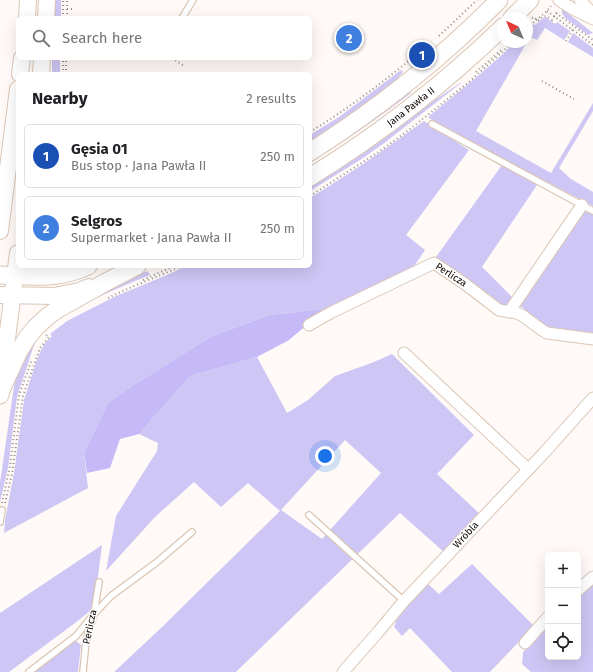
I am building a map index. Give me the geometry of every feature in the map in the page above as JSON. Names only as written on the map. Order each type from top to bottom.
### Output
[{"type":"main road","points":[[26,16],[28,0]]},
{"type":"main road","points":[[46,16],[47,0]]},
{"type":"main road","name":"Jana Pawła II","points":[[312,151],[352,125],[407,83],[452,46],[499,0]]},
{"type":"main road","points":[[518,12],[530,0]]},
{"type":"main road","name":"Jana Pawła II","points":[[312,176],[360,145],[418,103],[457,70],[497,33]]},
{"type":"main road","points":[[20,72],[22,60]]},
{"type":"main road","points":[[41,72],[42,60]]},
{"type":"main road","points":[[0,231],[16,105]]},
{"type":"main road","points":[[0,393],[8,275],[16,257]]},
{"type":"main road","points":[[8,275],[55,276],[83,268]]},
{"type":"main road","points":[[0,393],[19,351],[36,327],[53,313],[133,268]]},
{"type":"main road","points":[[6,295],[63,295],[106,282]]},
{"type":"street","points":[[580,0],[593,14]]},
{"type":"street","points":[[556,4],[593,19]]},
{"type":"street","points":[[509,312],[582,205]]},
{"type":"street","name":"Perlicza","points":[[309,325],[434,263],[499,310],[523,316],[547,333],[593,339]]},
{"type":"street","points":[[404,354],[528,469]]},
{"type":"street","name":"Wróbla","points":[[343,672],[380,631],[404,601],[593,398]]},
{"type":"street","points":[[580,588],[593,577]]},
{"type":"street","points":[[525,643],[545,620]]},
{"type":"lane","points":[[183,16],[193,0]]},
{"type":"lane","points":[[432,124],[593,211]]},
{"type":"lane","points":[[0,522],[2,510]]},
{"type":"lane","points":[[309,514],[404,601]]},
{"type":"lane","points":[[29,672],[76,636],[111,596],[157,562],[192,532]]},
{"type":"lane","name":"Perlicza","points":[[83,672],[86,641],[94,614],[99,582]]},
{"type":"path","points":[[63,0],[63,16]]},
{"type":"path","points":[[67,0],[67,16]]},
{"type":"path","points":[[434,40],[477,0]]},
{"type":"path","points":[[533,22],[556,4]]},
{"type":"path","points":[[534,17],[538,21],[545,16],[552,20],[556,13],[556,4]]},
{"type":"path","points":[[67,9],[75,9]]},
{"type":"path","points":[[547,11],[593,45]]},
{"type":"path","points":[[556,13],[593,40]]},
{"type":"path","points":[[566,41],[574,27]]},
{"type":"path","points":[[312,131],[337,116],[429,45]]},
{"type":"path","points":[[63,60],[64,72]]},
{"type":"path","points":[[64,72],[66,60]]},
{"type":"path","points":[[175,60],[184,66]]},
{"type":"path","points":[[542,81],[574,99]]},
{"type":"path","points":[[107,299],[178,268]]},
{"type":"path","points":[[46,335],[50,332]]},
{"type":"path","points":[[2,510],[6,501],[12,474],[23,396],[40,348],[49,337],[44,333]]},
{"type":"path","points":[[35,352],[41,340]]},
{"type":"path","points":[[2,510],[2,501],[10,466],[19,395],[33,357]]},
{"type":"shaded area","points":[[53,0],[61,0],[61,16],[52,16]]},
{"type":"shaded area","points":[[562,9],[593,33],[588,35],[565,18],[562,13]]},
{"type":"shaded area","points":[[546,17],[555,24],[557,22],[570,31],[564,40],[545,28],[537,40],[533,38],[533,24],[535,25]]},
{"type":"shaded area","points":[[573,33],[593,48],[593,57],[568,42]]},
{"type":"shaded area","points":[[508,48],[524,48],[476,131],[551,173],[593,103],[593,111],[559,168],[571,179],[593,192],[593,206],[442,127],[428,117]]},
{"type":"shaded area","points":[[52,60],[60,60],[60,72],[52,72]]},
{"type":"shaded area","points":[[401,70],[403,72],[388,90],[312,143],[312,134],[339,117]]},
{"type":"shaded area","points":[[461,83],[383,144],[360,160],[312,190],[312,183]]},
{"type":"shaded area","points":[[409,91],[411,93],[349,138],[312,162],[312,158]]},
{"type":"shaded area","points":[[424,121],[469,150],[406,235],[425,250],[413,268],[326,309],[270,315],[212,336],[132,386],[108,403],[84,453],[88,488],[4,533],[24,400],[36,362],[45,343],[52,336],[50,334],[67,321],[116,296],[182,268],[312,268],[312,197],[368,161]]},
{"type":"shaded area","points":[[502,165],[537,185],[482,267],[513,298],[506,308],[472,286],[436,257]]},
{"type":"shaded area","points":[[582,211],[593,214],[593,333],[552,328],[537,322],[522,307],[517,307]]},
{"type":"shaded area","points":[[148,271],[150,275],[84,305],[47,327],[48,320],[122,280]]},
{"type":"shaded area","points":[[326,309],[289,340],[257,357],[190,376],[139,434],[120,439],[110,468],[87,473],[84,453],[108,403],[132,386],[212,336],[270,315]]},
{"type":"shaded area","points":[[35,340],[17,397],[8,468],[0,502],[0,483],[16,372]]},
{"type":"shaded area","points":[[392,354],[474,435],[437,474],[481,515],[445,553],[400,513],[236,672],[114,672],[280,511],[248,483],[221,507],[194,482],[155,517],[106,571],[116,516],[157,451],[158,443],[139,434],[190,376],[257,357],[287,413],[308,400],[335,376]],"holes":[[[345,440],[381,473],[322,539],[281,510]]]},
{"type":"shaded area","points":[[102,545],[94,608],[9,672],[0,672],[0,613]]},
{"type":"shaded area","points":[[472,564],[534,626],[490,672],[452,672],[410,628],[402,636],[394,627],[403,609],[427,583],[439,594]]},
{"type":"shaded area","points":[[593,583],[593,672],[531,672],[522,664],[523,652],[545,626],[545,660],[581,660],[581,593]]},
{"type":"shaded area","points":[[76,641],[81,645],[78,672],[34,672],[71,644]]},
{"type":"place","name":"Selgros","points":[[349,38]]},
{"type":"place","name":"Gęsia 01","points":[[422,55]]}]
